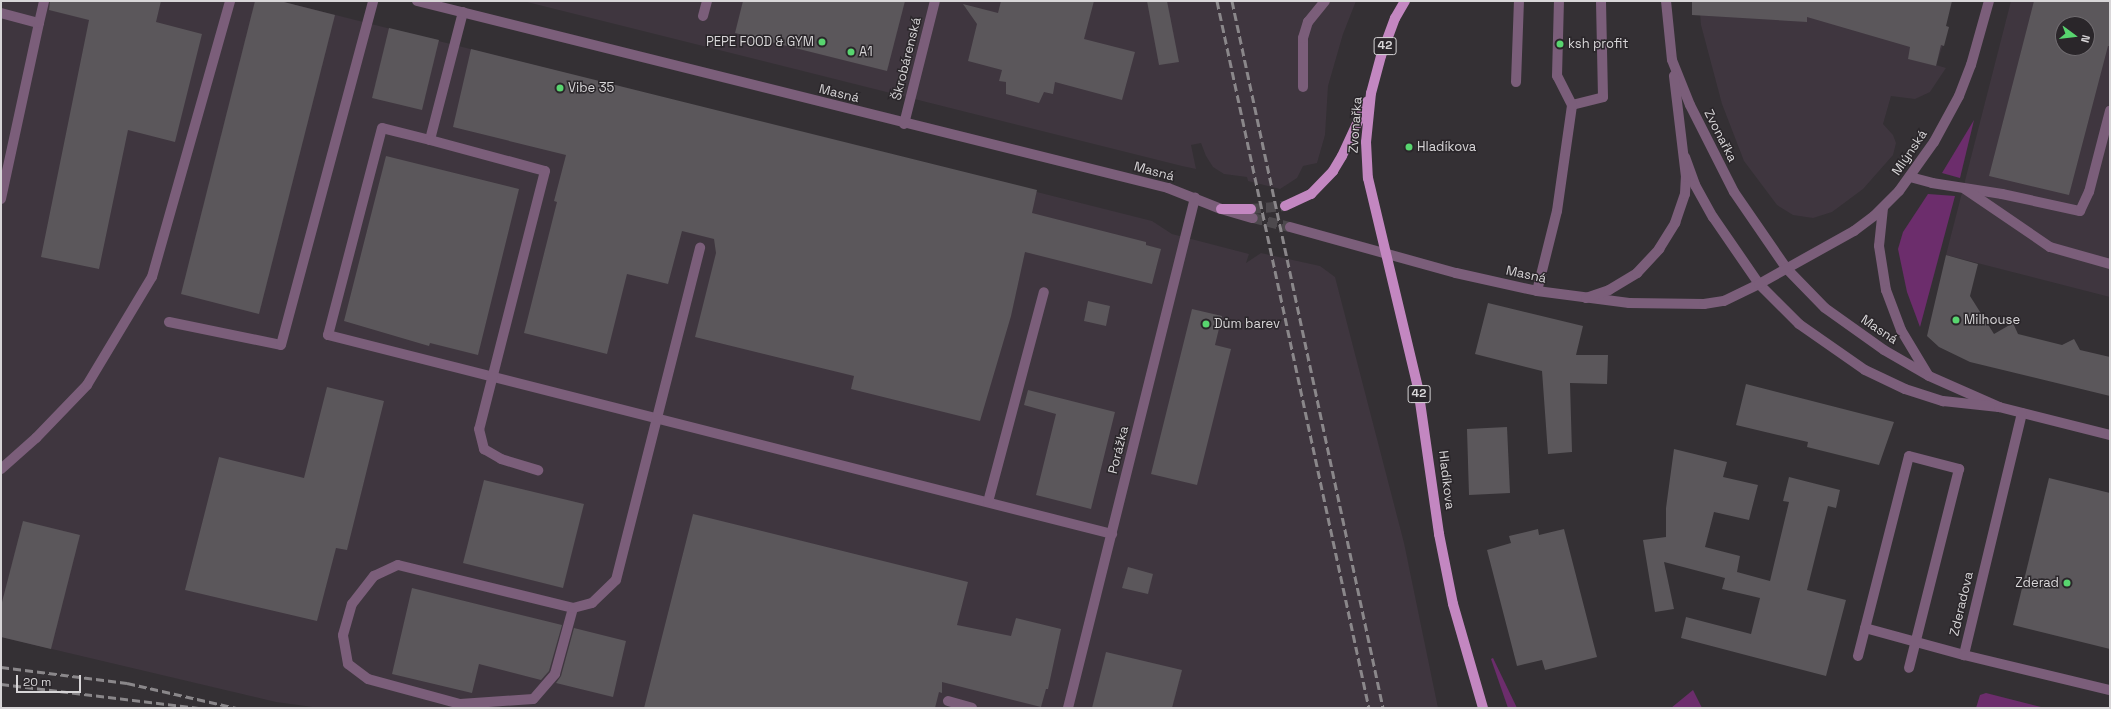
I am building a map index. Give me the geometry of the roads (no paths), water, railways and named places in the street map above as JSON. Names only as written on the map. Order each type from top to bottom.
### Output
[{"type":"main road","name":"Zvonařka","points":[[1387,255],[1368,178],[1366,142],[1371,93],[1383,50],[1405,1]]},
{"type":"main road","points":[[1285,206],[1311,194],[1333,171],[1342,156],[1371,93]]},
{"type":"main road","points":[[1221,209],[1252,213]]},
{"type":"main road","name":"Hladíkova","points":[[1387,255],[1419,394],[1445,570],[1470,670],[1483,708]]},
{"type":"street","points":[[1,199],[44,1]]},
{"type":"street","points":[[1,469],[36,438],[88,385],[152,277],[230,1]]},
{"type":"street","points":[[169,322],[281,345],[373,1]]},
{"type":"street","name":"Masná","points":[[417,1],[904,124],[1168,188],[1221,209]]},
{"type":"street","points":[[703,16],[707,1]]},
{"type":"street","name":"Škrobárenská","points":[[904,124],[935,1]]},
{"type":"street","points":[[1304,87],[1303,38],[1308,22],[1324,1]]},
{"type":"street","points":[[1516,82],[1519,1]]},
{"type":"street","points":[[1537,291],[1557,212],[1572,105],[1557,76],[1559,1]]},
{"type":"street","points":[[1572,105],[1603,97],[1601,1]]},
{"type":"street","name":"Zvonařka","points":[[1666,1],[1672,60],[1690,105],[1718,162],[1746,211],[1787,269]]},
{"type":"street","name":"Mlýnská","points":[[1787,269],[1854,231],[1883,208],[1910,177],[1934,142],[1958,96],[1971,65],[1989,1]]},
{"type":"street","points":[[430,140],[463,12]]},
{"type":"street","points":[[1,13],[39,23]]},
{"type":"street","points":[[1585,298],[1625,282],[1637,273],[1659,249],[1675,223],[1681,208],[1685,194],[1685,157],[1672,60]]},
{"type":"street","points":[[1910,177],[1932,183],[1964,187],[2080,211],[2089,192],[2110,111]]},
{"type":"street","points":[[538,470],[501,459],[484,450],[480,429],[493,377],[545,171],[382,128],[328,335],[493,377],[988,502],[1112,534]]},
{"type":"street","points":[[1685,157],[1695,185],[1713,217],[1759,284]]},
{"type":"street","points":[[1964,187],[2050,247],[2110,264]]},
{"type":"street","name":"Porážka","points":[[1068,708],[1194,198]]},
{"type":"street","points":[[1883,208],[1879,246],[1886,290],[1901,330],[1929,376]]},
{"type":"street","name":"Masná","points":[[1290,227],[1387,255],[1537,291],[1585,298],[1645,304],[1704,304],[1724,301],[1787,269],[1838,318],[1884,350],[1929,376],[1999,408]]},
{"type":"street","points":[[573,608],[555,674],[533,699],[460,704],[368,679],[348,664],[343,635],[352,604],[374,576],[398,565],[573,608],[592,603],[616,580],[700,247]]},
{"type":"street","name":"Masná","points":[[1759,284],[1808,332],[1884,380],[1943,401],[1999,408],[2110,435]]},
{"type":"street","points":[[988,502],[1044,292]]},
{"type":"street","name":"Zderadova","points":[[2022,413],[1964,655],[2110,690]]},
{"type":"street","points":[[1858,656],[1909,456],[1959,469],[1909,668]]},
{"type":"street","points":[[1865,628],[1964,655]]},
{"type":"street","points":[[948,701],[972,708]]},
{"type":"tunnel","points":[[1251,209],[1285,206]]},
{"type":"tunnel","points":[[1253,218],[1290,227]]},
{"type":"railway","points":[[1217,1],[1369,708]]},
{"type":"railway","points":[[1232,1],[1383,708]]},
{"type":"railway","points":[[1,667],[127,683],[236,708]]},
{"type":"railway","points":[[1,684],[199,708]]},
{"type":"place","name":"PEPE FOOD & GYM","points":[[822,42]]},
{"type":"place","name":"ksh profit","points":[[1560,44]]},
{"type":"place","name":"A1","points":[[851,52]]},
{"type":"place","name":"Vibe 35","points":[[560,88]]},
{"type":"place","name":"Hladíkova","points":[[1409,147]]},
{"type":"place","name":"Milhouse","points":[[1956,320]]},
{"type":"place","name":"Dům barev","points":[[1206,324]]},
{"type":"place","name":"Zderad","points":[[2067,583]]}]
